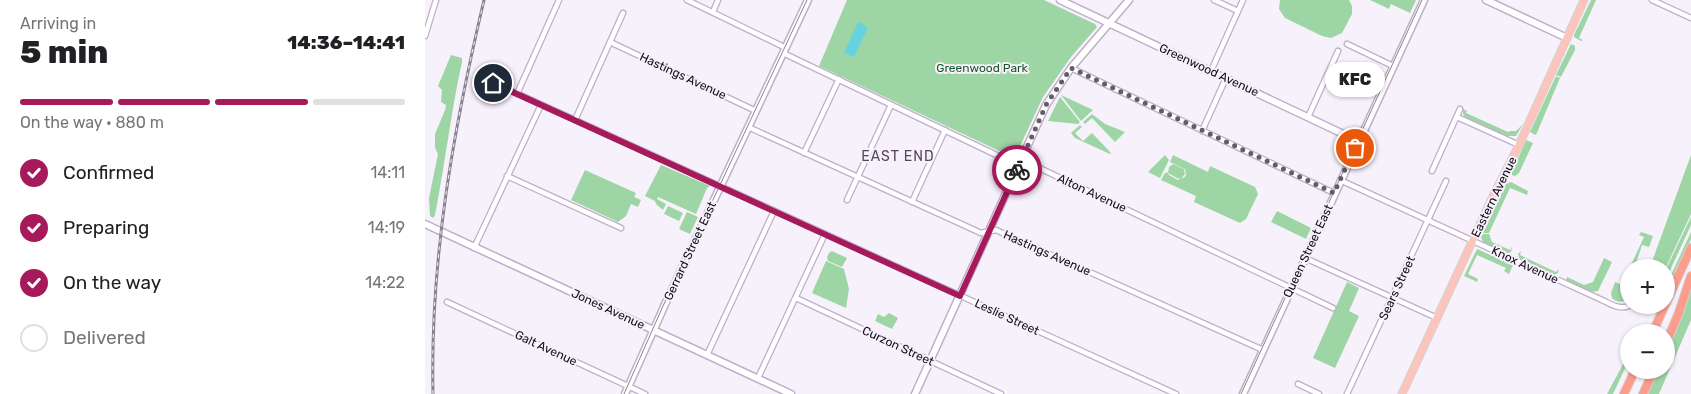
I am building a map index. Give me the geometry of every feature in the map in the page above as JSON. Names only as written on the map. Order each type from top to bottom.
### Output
[{"type":"highway","points":[[1675,284],[1691,248]]},
{"type":"highway","points":[[1674,324],[1691,276]]},
{"type":"highway","points":[[1624,394],[1631,379]]},
{"type":"highway","points":[[1643,394],[1650,379]]},
{"type":"main road","name":"Eastern Avenue","points":[[1402,394],[1494,194],[1519,145],[1584,0]]},
{"type":"street","points":[[425,36],[436,0]]},
{"type":"street","points":[[517,94],[559,0]]},
{"type":"street","name":"Alton Avenue","points":[[687,0],[839,80],[891,105],[1011,162],[1031,164],[1040,168],[1333,308]]},
{"type":"street","points":[[713,12],[718,0]]},
{"type":"street","name":"Gerrard Street East","points":[[625,394],[808,0]]},
{"type":"street","name":"Greenwood Avenue","points":[[1060,0],[1358,141]]},
{"type":"street","points":[[915,394],[1046,105],[1071,68],[1129,0]]},
{"type":"street","points":[[1214,0],[1238,11]]},
{"type":"street","points":[[1211,72],[1243,0]]},
{"type":"street","name":"Queen Street East","points":[[1243,394],[1424,0]]},
{"type":"street","points":[[1486,0],[1567,38]]},
{"type":"street","points":[[1652,0],[1691,18]]},
{"type":"street","points":[[575,120],[623,13]]},
{"type":"street","name":"Hastings Avenue","points":[[610,42],[756,111]]},
{"type":"street","points":[[1347,44],[1393,66]]},
{"type":"street","points":[[1308,117],[1338,51]]},
{"type":"street","points":[[1071,68],[1334,193]]},
{"type":"street","name":"Leslie Street","points":[[483,78],[1176,394]]},
{"type":"street","points":[[1202,131],[1226,78]]},
{"type":"street","points":[[804,153],[839,80]]},
{"type":"street","points":[[474,248],[541,105]]},
{"type":"street","points":[[847,200],[891,105]]},
{"type":"street","points":[[1432,171],[1460,109]]},
{"type":"street","points":[[1457,116],[1519,145]]},
{"type":"street","name":"Hastings Avenue","points":[[748,127],[981,233],[996,230],[1263,350]]},
{"type":"street","points":[[912,202],[945,130]]},
{"type":"street","points":[[507,176],[621,228]]},
{"type":"street","name":"Knox Avenue","points":[[1340,180],[1620,308]]},
{"type":"street","name":"Sears Street","points":[[1347,394],[1446,181]]},
{"type":"street","points":[[707,355],[774,211]]},
{"type":"street","name":"Jones Avenue","points":[[425,224],[791,394]]},
{"type":"street","points":[[758,378],[825,234]]},
{"type":"street","points":[[1305,258],[1437,318]]},
{"type":"street","name":"Curzon Street","points":[[796,298],[1001,394]]},
{"type":"street","name":"Galt Avenue","points":[[447,302],[645,394]]},
{"type":"street","points":[[1298,384],[1319,394]]},
{"type":"green space","name":"Greenwood Park","points":[[847,0],[1044,0],[1095,24],[1097,27],[1071,57],[1043,97],[1016,155],[1012,157],[819,66]]},
{"type":"green space","points":[[1280,0],[1349,0],[1352,6],[1352,14],[1342,33],[1331,38],[1322,36],[1285,18],[1279,9]]},
{"type":"green space","points":[[1370,0],[1416,0],[1410,13],[1391,4],[1389,9]]},
{"type":"green space","points":[[1591,0],[1596,0],[1579,38],[1583,40],[1581,41],[1574,37],[1574,35]]},
{"type":"green space","points":[[1571,44],[1575,46],[1575,50],[1561,77],[1556,75]]},
{"type":"green space","points":[[451,55],[462,58],[462,62],[439,196],[433,218],[430,216],[429,198],[438,154],[435,148],[435,134],[446,105],[441,102],[442,90],[438,86]]},
{"type":"green space","points":[[1556,76],[1560,78],[1536,135],[1530,132]]},
{"type":"green space","points":[[1061,95],[1093,110],[1081,121]]},
{"type":"green space","points":[[1060,97],[1080,122],[1078,124],[1048,121]]},
{"type":"green space","points":[[1463,109],[1467,111],[1466,113],[1508,132],[1516,131],[1523,124],[1516,136],[1507,136],[1465,117]]},
{"type":"green space","points":[[1092,114],[1105,124],[1125,132],[1115,142],[1092,118],[1085,124],[1083,122]]},
{"type":"green space","points":[[1080,125],[1082,127],[1075,133],[1083,141],[1092,133],[1111,153],[1075,138],[1071,133]]},
{"type":"green space","points":[[1526,140],[1533,143],[1519,173],[1515,176],[1512,175],[1512,172]]},
{"type":"green space","points":[[1165,155],[1169,160],[1160,178],[1148,172]]},
{"type":"green space","points":[[1173,155],[1208,172],[1210,166],[1255,187],[1258,194],[1246,219],[1240,223],[1194,202],[1196,196],[1161,180],[1167,172],[1178,180],[1185,177],[1185,169],[1170,162]]},
{"type":"green space","points":[[1691,155],[1691,214],[1670,259],[1653,259]]},
{"type":"green space","points":[[1173,164],[1184,169],[1185,174],[1181,179],[1168,173],[1169,167]]},
{"type":"green space","points":[[661,165],[710,186],[707,188],[696,214],[658,197],[657,199],[666,204],[663,210],[655,201],[645,196]]},
{"type":"green space","points":[[585,170],[636,193],[634,197],[641,200],[638,207],[631,204],[626,216],[618,222],[571,200]]},
{"type":"green space","points":[[1511,182],[1528,191],[1527,195],[1510,188],[1489,233],[1483,233],[1506,184]]},
{"type":"green space","points":[[668,206],[683,213],[679,221],[664,214]]},
{"type":"green space","points":[[1277,211],[1311,228],[1306,239],[1271,222]]},
{"type":"green space","points":[[687,212],[698,217],[690,234],[679,229]]},
{"type":"green space","points":[[1691,217],[1691,225],[1675,260],[1671,259]]},
{"type":"green space","points":[[1641,232],[1653,236],[1649,247],[1642,245],[1638,259],[1634,259],[1644,237],[1639,235]]},
{"type":"green space","points":[[1691,232],[1691,239],[1675,274],[1675,267]]},
{"type":"green space","points":[[1483,234],[1489,234],[1492,242],[1510,250],[1512,247],[1511,252],[1508,253],[1483,242],[1481,237]]},
{"type":"green space","points":[[1477,249],[1513,265],[1509,274],[1504,271],[1506,268],[1477,255],[1468,274],[1478,279],[1477,282],[1464,276]]},
{"type":"green space","points":[[832,251],[847,258],[842,267],[828,261],[827,257]]},
{"type":"green space","points":[[1521,251],[1520,255],[1556,272],[1559,269],[1558,273],[1554,275],[1519,258],[1518,254]]},
{"type":"green space","points":[[1604,258],[1612,262],[1598,291],[1590,292],[1566,280],[1567,277],[1584,285],[1593,282]]},
{"type":"green space","points":[[826,261],[844,269],[849,289],[846,308],[812,293]]},
{"type":"green space","points":[[1347,282],[1359,288],[1349,311],[1359,316],[1335,368],[1313,358]]},
{"type":"green space","points":[[1615,282],[1620,284],[1620,302],[1612,298],[1611,293]]},
{"type":"green space","points":[[1691,284],[1691,320],[1675,357],[1675,329]]},
{"type":"green space","points":[[889,313],[898,318],[892,329],[875,321],[878,314],[884,317]]},
{"type":"green space","points":[[1620,370],[1620,379],[1613,394],[1607,394]]},
{"type":"green space","points":[[1653,379],[1665,379],[1659,394],[1646,394]]},
{"type":"water","points":[[858,22],[868,27],[854,57],[844,53]]},
{"type":"tram line","points":[[624,394],[663,306],[807,0]]},
{"type":"tram line","points":[[1241,394],[1422,0]]},
{"type":"railway","points":[[433,394],[435,294],[446,196],[453,147],[484,0]]},
{"type":"way so far","points":[[1017,170],[1046,105],[1071,68],[1334,193],[1355,148]]},
{"type":"place","name":"KFC","points":[[1355,148]]},
{"type":"district","name":"EAST END","points":[[898,156]]},
{"type":"route","points":[[493,83],[960,296],[1017,170]]}]
